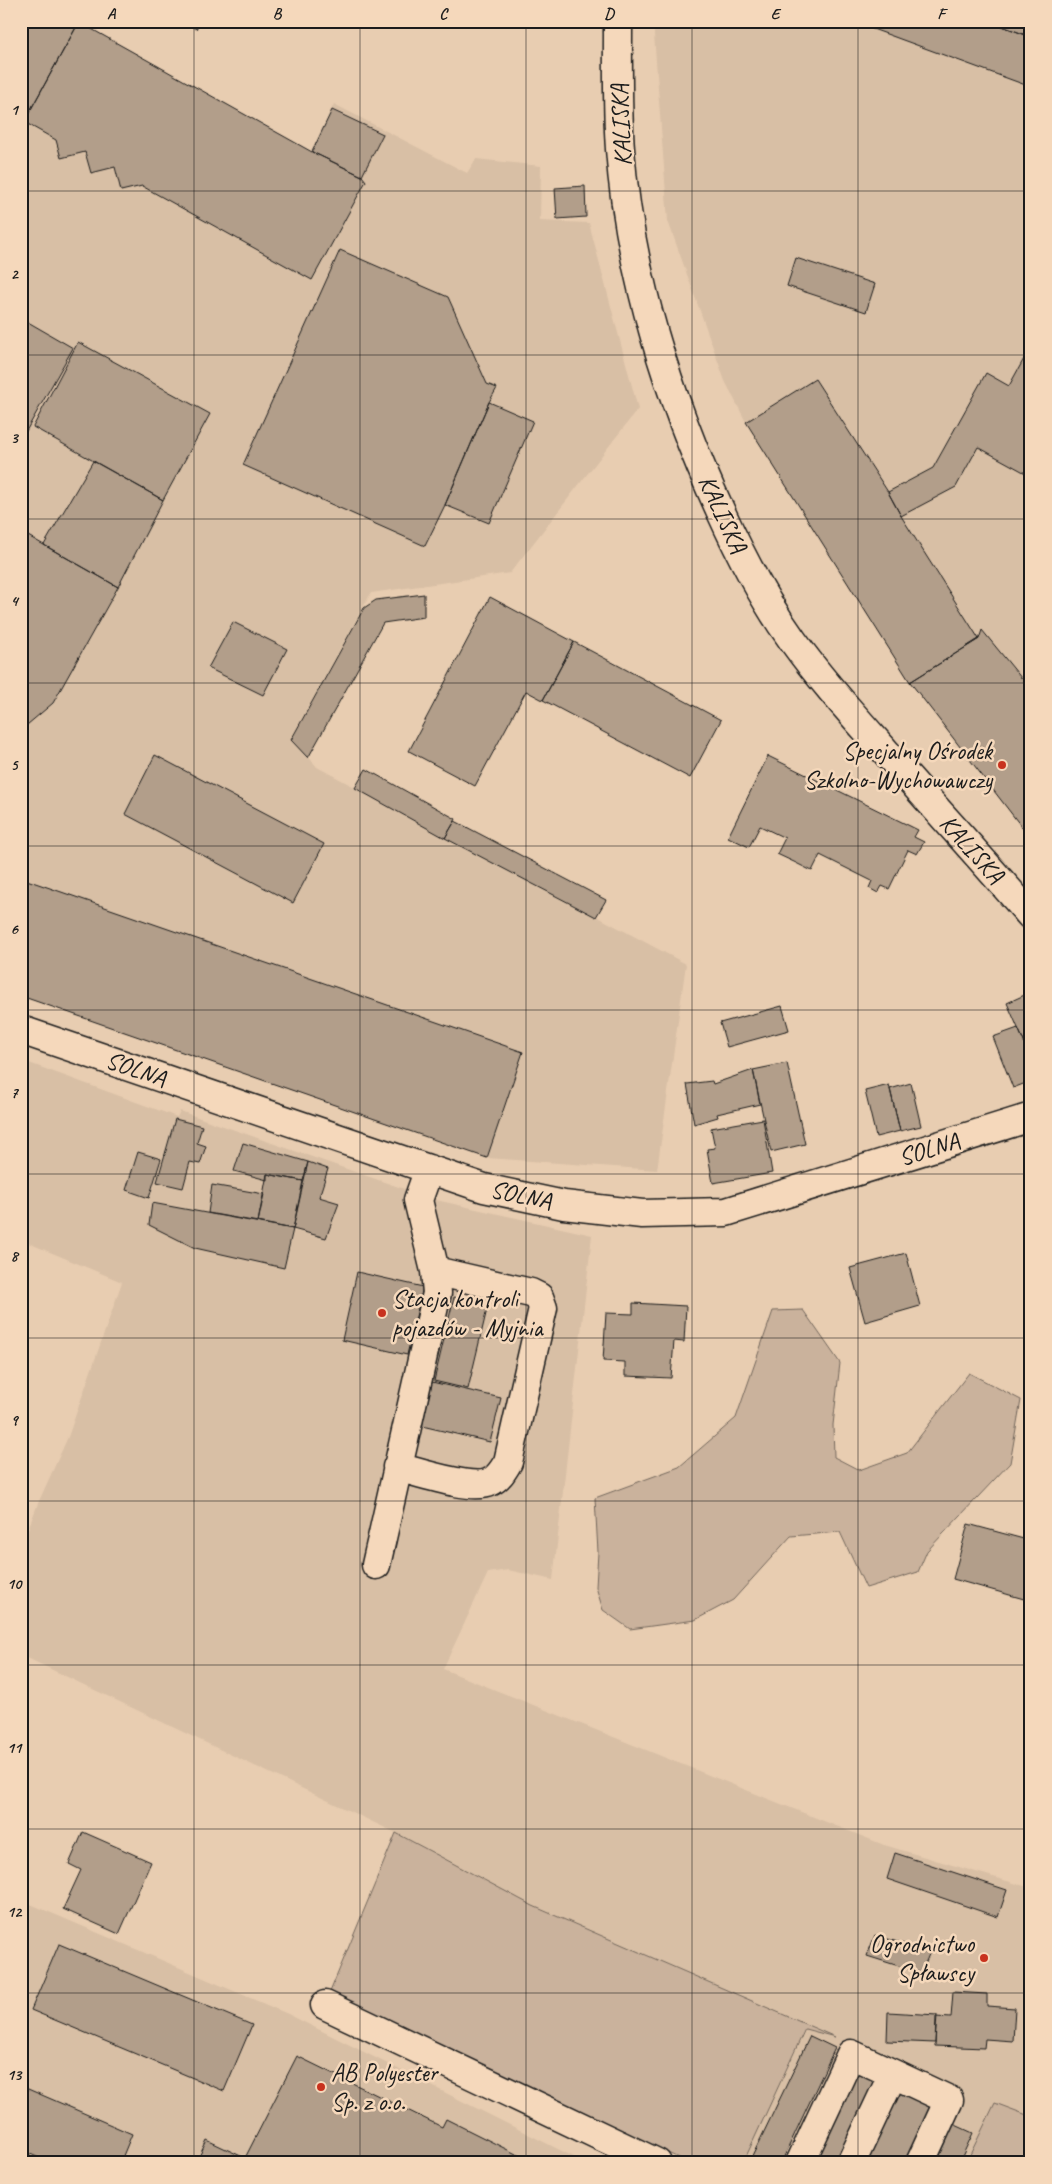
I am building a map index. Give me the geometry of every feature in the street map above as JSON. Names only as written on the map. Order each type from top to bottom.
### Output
[{"type":"street","name":"KALISKA","points":[[618,21],[620,150],[629,222],[656,342],[673,397],[705,477],[738,548],[792,640],[856,718],[1031,916]]},
{"type":"street","name":"SOLNA","points":[[21,1030],[484,1188],[564,1205],[642,1214],[726,1212],[1031,1117]]},
{"type":"street","points":[[376,1565],[437,1293],[435,1271],[418,1200],[429,1169]]},
{"type":"street","points":[[397,1467],[473,1486],[491,1482],[500,1475],[508,1462],[543,1308],[538,1297],[531,1293],[435,1271]]},
{"type":"street","points":[[325,2005],[657,2163]]},
{"type":"street","points":[[800,2163],[851,2054],[949,2100],[920,2163]]},
{"type":"street","points":[[851,2163],[892,2074]]},
{"type":"shaded area","points":[[21,21],[78,21],[311,152],[334,104],[467,173],[476,159],[541,166],[540,221],[589,223],[638,409],[510,573],[371,593],[292,737],[317,767],[686,964],[657,1170],[487,1158],[21,996]]},
{"type":"shaded area","points":[[653,21],[1031,21],[1031,839],[910,682],[746,422],[725,381],[668,221]]},
{"type":"shaded area","points":[[21,1060],[177,1117],[180,1111],[436,1200],[592,1235],[553,1580],[508,1570],[488,1573],[443,1669],[884,1845],[1031,1888],[1031,2084],[1027,2115],[1030,2163],[743,2163],[806,2029],[830,2035],[533,1906],[396,1833],[21,1655],[21,1547],[39,1501],[68,1437],[122,1282],[21,1240]]},
{"type":"shaded area","points":[[803,1310],[840,1363],[833,1425],[834,1457],[859,1470],[907,1453],[969,1373],[1021,1400],[1010,1463],[927,1551],[918,1572],[866,1588],[840,1532],[791,1536],[733,1600],[695,1620],[630,1629],[603,1610],[596,1587],[598,1552],[595,1498],[679,1467],[736,1418],[773,1311]]},
{"type":"shaded area","points":[[396,1833],[533,1906],[835,2037],[805,2029],[743,2163],[689,2163],[330,1992]]},
{"type":"shaded area","points":[[21,1900],[288,2014],[586,2163],[21,2163]]},
{"type":"shaded area","points":[[995,2103],[1027,2115],[1030,2163],[966,2163]]},
{"type":"building","points":[[21,21],[79,22],[21,127]]},
{"type":"building","points":[[78,21],[92,21],[89,28]]},
{"type":"building","points":[[183,21],[201,21],[196,29]]},
{"type":"building","points":[[851,21],[989,21],[1031,37],[1031,87]]},
{"type":"building","points":[[989,21],[1031,21],[1031,37]]},
{"type":"building","points":[[79,22],[312,152],[362,176],[366,181],[312,280],[142,186],[121,191],[115,167],[91,173],[85,152],[61,158],[56,140],[24,122]]},
{"type":"building","points":[[332,110],[383,134],[362,176],[312,152]]},
{"type":"building","points":[[585,186],[586,217],[557,219],[555,188]]},
{"type":"building","points":[[340,250],[448,297],[487,384],[497,388],[425,546],[243,465]]},
{"type":"building","points":[[796,258],[875,284],[866,312],[787,286]]},
{"type":"building","points":[[21,318],[73,348],[21,440]]},
{"type":"building","points":[[78,342],[210,414],[163,500],[33,427]]},
{"type":"building","points":[[1031,346],[1031,476],[978,447],[956,487],[901,516],[888,492],[933,468],[986,373],[1009,386]]},
{"type":"building","points":[[815,379],[979,639],[910,682],[746,422]]},
{"type":"building","points":[[489,402],[533,421],[489,523],[445,505]]},
{"type":"building","points":[[93,461],[163,500],[118,587],[44,545]]},
{"type":"building","points":[[21,532],[118,587],[53,703],[21,730]]},
{"type":"building","points":[[424,594],[424,617],[383,623],[308,758],[291,740],[364,608],[376,600]]},
{"type":"building","points":[[490,597],[574,642],[543,700],[526,691],[475,786],[409,751]]},
{"type":"building","points":[[233,622],[287,649],[263,695],[208,668]]},
{"type":"building","name":"Specjalny Ośrodek Szkolno-Wychowawczy","points":[[982,630],[1031,690],[1031,839],[910,682],[979,639]]},
{"type":"building","points":[[574,642],[721,720],[690,778],[543,700]]},
{"type":"building","points":[[155,755],[324,844],[293,903],[125,814]]},
{"type":"building","points":[[768,756],[918,830],[914,837],[924,842],[917,854],[908,850],[889,889],[882,886],[878,893],[869,888],[872,881],[820,855],[812,871],[777,854],[785,838],[760,826],[749,847],[728,837]]},
{"type":"building","points":[[366,769],[456,819],[445,838],[355,788]]},
{"type":"building","points":[[455,821],[606,900],[596,917],[445,838]]},
{"type":"building","points":[[21,878],[523,1052],[487,1158],[21,996]]},
{"type":"building","points":[[1031,992],[1031,1041],[1025,1044],[1007,1003]]},
{"type":"building","points":[[782,1006],[789,1030],[727,1047],[720,1023]]},
{"type":"building","points":[[1018,1028],[1025,1044],[1031,1041],[1031,1081],[1013,1088],[993,1037]]},
{"type":"building","points":[[787,1063],[805,1144],[771,1152],[753,1070]]},
{"type":"building","points":[[753,1070],[760,1104],[717,1114],[718,1117],[694,1124],[687,1084],[712,1081],[713,1084]]},
{"type":"building","points":[[911,1083],[921,1126],[900,1131],[890,1089]]},
{"type":"building","points":[[889,1085],[900,1131],[876,1137],[865,1091]]},
{"type":"building","points":[[175,1119],[202,1126],[197,1143],[206,1146],[200,1164],[190,1162],[183,1188],[157,1182]]},
{"type":"building","points":[[763,1119],[772,1173],[713,1183],[707,1149],[715,1148],[711,1128]]},
{"type":"building","points":[[243,1143],[308,1162],[303,1181],[267,1174],[267,1180],[234,1171]]},
{"type":"building","points":[[138,1152],[161,1159],[149,1198],[126,1190]]},
{"type":"building","points":[[308,1162],[328,1169],[319,1197],[339,1203],[326,1238],[293,1229]]},
{"type":"building","points":[[267,1174],[303,1181],[293,1229],[258,1222]]},
{"type":"building","points":[[212,1185],[264,1194],[258,1222],[208,1213]]},
{"type":"building","points":[[152,1203],[293,1229],[284,1268],[195,1248],[149,1225]]},
{"type":"building","points":[[906,1253],[920,1306],[865,1322],[850,1268]]},
{"type":"building","name":"Stacja kontroli pojazdów - Myjnia","points":[[357,1272],[423,1287],[407,1355],[342,1340]]},
{"type":"building","points":[[454,1297],[488,1305],[468,1389],[434,1381]]},
{"type":"building","points":[[633,1303],[686,1306],[684,1342],[674,1341],[671,1378],[625,1376],[625,1362],[603,1361],[606,1313],[633,1314]]},
{"type":"building","points":[[432,1382],[501,1398],[490,1442],[422,1426]]},
{"type":"building","points":[[968,1524],[1031,1541],[1031,1601],[953,1579]]},
{"type":"building","points":[[83,1832],[151,1862],[119,1934],[63,1909],[81,1870],[69,1864]]},
{"type":"building","points":[[895,1853],[1007,1890],[998,1917],[887,1879]]},
{"type":"building","points":[[875,1935],[930,1952],[921,1973],[867,1956]]},
{"type":"building","points":[[59,1944],[252,2025],[224,2091],[31,2010]]},
{"type":"building","points":[[953,1992],[987,1994],[987,2006],[1015,2008],[1013,2041],[985,2039],[984,2048],[935,2046],[936,2017],[951,2018]]},
{"type":"building","points":[[888,2012],[937,2015],[935,2043],[887,2041]]},
{"type":"building","points":[[810,2036],[835,2048],[781,2163],[749,2163]]},
{"type":"building","name":"AB Polyester Sp. z o.o.","points":[[297,2056],[442,2127],[446,2119],[532,2162],[196,2163],[207,2140],[245,2158]]},
{"type":"building","points":[[858,2072],[878,2082],[840,2163],[815,2163]]},
{"type":"building","points":[[21,2086],[132,2134],[120,2163],[51,2163],[21,2150]]},
{"type":"building","points":[[896,2089],[933,2106],[906,2163],[861,2163]]},
{"type":"building","points":[[951,2123],[973,2133],[959,2163],[932,2163]]},
{"type":"place","name":"Specjalny Ośrodek Szkolno-Wychowawczy","points":[[1002,765]]},
{"type":"place","name":"Stacja kontroli pojazdów - Myjnia","points":[[382,1313]]},
{"type":"place","name":"Ogrodnictwo Spławscy","points":[[984,1958]]},
{"type":"place","name":"AB Polyester Sp. z o.o.","points":[[321,2087]]}]
